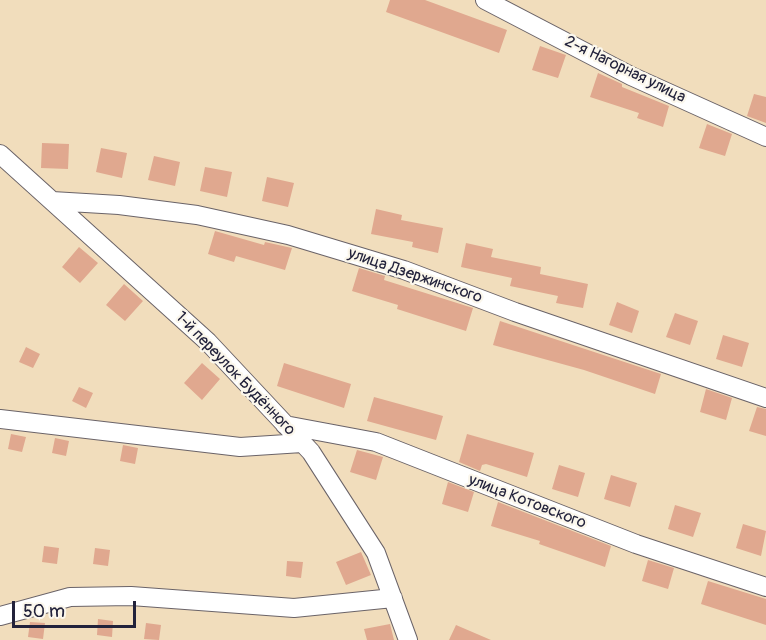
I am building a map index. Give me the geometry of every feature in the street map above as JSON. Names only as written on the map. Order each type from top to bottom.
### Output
[{"type":"street","name":"2-я Нагорная улица","points":[[485,0],[631,76],[766,137]]},
{"type":"street","name":"1-й переулок Будённого","points":[[0,154],[208,342],[302,443],[376,553],[408,640]]},
{"type":"street","name":"улица Дзержинского","points":[[52,201],[119,205],[196,215],[288,235],[404,270],[515,312],[766,398]]},
{"type":"street","points":[[0,419],[240,447],[302,443]]},
{"type":"street","name":"улица Котовского","points":[[285,425],[376,442],[636,544],[766,587]]},
{"type":"street","points":[[0,616],[69,597],[131,596],[294,608],[393,598]]},
{"type":"building","points":[[390,0],[425,0],[507,30],[499,53],[386,12]]},
{"type":"building","points":[[540,46],[566,55],[558,78],[532,70]]},
{"type":"building","points":[[598,73],[622,84],[622,87],[669,106],[663,127],[637,118],[639,113],[590,97]]},
{"type":"building","points":[[754,94],[766,97],[766,123],[747,116]]},
{"type":"building","points":[[707,124],[732,134],[725,156],[699,148]]},
{"type":"building","points":[[42,143],[69,144],[68,169],[41,168]]},
{"type":"building","points":[[101,148],[127,153],[122,178],[96,172]]},
{"type":"building","points":[[154,156],[180,162],[175,186],[148,180]]},
{"type":"building","points":[[205,167],[232,172],[227,197],[200,191]]},
{"type":"building","points":[[267,177],[294,183],[288,207],[262,201]]},
{"type":"building","points":[[376,209],[402,215],[401,220],[443,228],[438,253],[412,247],[413,242],[371,234]]},
{"type":"building","points":[[215,231],[264,245],[265,242],[292,248],[285,270],[236,256],[234,262],[208,254]]},
{"type":"building","points":[[466,243],[493,249],[491,257],[541,267],[540,274],[588,284],[583,308],[556,303],[558,296],[510,286],[512,278],[461,267]]},
{"type":"building","points":[[79,247],[98,263],[80,283],[62,267]]},
{"type":"building","points":[[359,268],[385,276],[384,280],[473,308],[466,331],[397,309],[398,305],[352,291]]},
{"type":"building","points":[[124,284],[143,301],[125,321],[106,305]]},
{"type":"building","points":[[617,302],[639,311],[632,333],[609,325]]},
{"type":"building","points":[[675,313],[698,321],[690,345],[666,337]]},
{"type":"building","points":[[500,321],[661,374],[655,394],[584,370],[493,345]]},
{"type":"building","points":[[723,335],[749,343],[742,367],[716,359]]},
{"type":"building","points":[[26,347],[40,354],[33,368],[19,362]]},
{"type":"building","points":[[202,363],[220,379],[202,400],[184,383]]},
{"type":"building","points":[[284,363],[351,384],[344,408],[277,386]]},
{"type":"building","points":[[79,387],[93,393],[86,408],[72,401]]},
{"type":"building","points":[[706,389],[732,398],[726,420],[700,412]]},
{"type":"building","points":[[374,397],[443,416],[436,440],[367,421]]},
{"type":"building","points":[[757,407],[766,409],[766,436],[749,431]]},
{"type":"building","points":[[11,434],[26,437],[22,452],[8,449]]},
{"type":"building","points":[[467,434],[534,453],[527,477],[486,464],[482,465],[480,471],[459,462]]},
{"type":"building","points":[[55,438],[69,441],[66,456],[52,453]]},
{"type":"building","points":[[123,445],[138,448],[135,464],[120,461]]},
{"type":"building","points":[[357,450],[383,457],[376,480],[350,472]]},
{"type":"building","points":[[559,465],[585,473],[578,497],[552,489]]},
{"type":"building","points":[[611,475],[637,483],[630,507],[604,499]]},
{"type":"building","points":[[448,482],[474,492],[468,512],[442,504]]},
{"type":"building","points":[[498,502],[611,546],[605,567],[539,544],[540,541],[491,526]]},
{"type":"building","points":[[675,505],[701,513],[693,537],[668,529]]},
{"type":"building","points":[[743,524],[766,531],[761,556],[736,548]]},
{"type":"building","points":[[44,546],[59,548],[57,564],[42,562]]},
{"type":"building","points":[[95,548],[110,550],[108,566],[93,564]]},
{"type":"building","points":[[361,552],[371,575],[346,585],[336,562]]},
{"type":"building","points":[[648,560],[674,568],[668,589],[642,581]]},
{"type":"building","points":[[287,561],[303,562],[301,578],[286,576]]},
{"type":"building","points":[[708,581],[766,599],[766,625],[701,604]]},
{"type":"building","points":[[98,619],[113,621],[112,637],[97,635]]},
{"type":"building","points":[[30,622],[45,623],[43,639],[28,637]]},
{"type":"building","points":[[146,623],[161,625],[159,640],[144,639]]},
{"type":"building","points":[[390,624],[394,640],[367,640],[364,629]]},
{"type":"building","points":[[456,625],[491,640],[449,640]]}]
